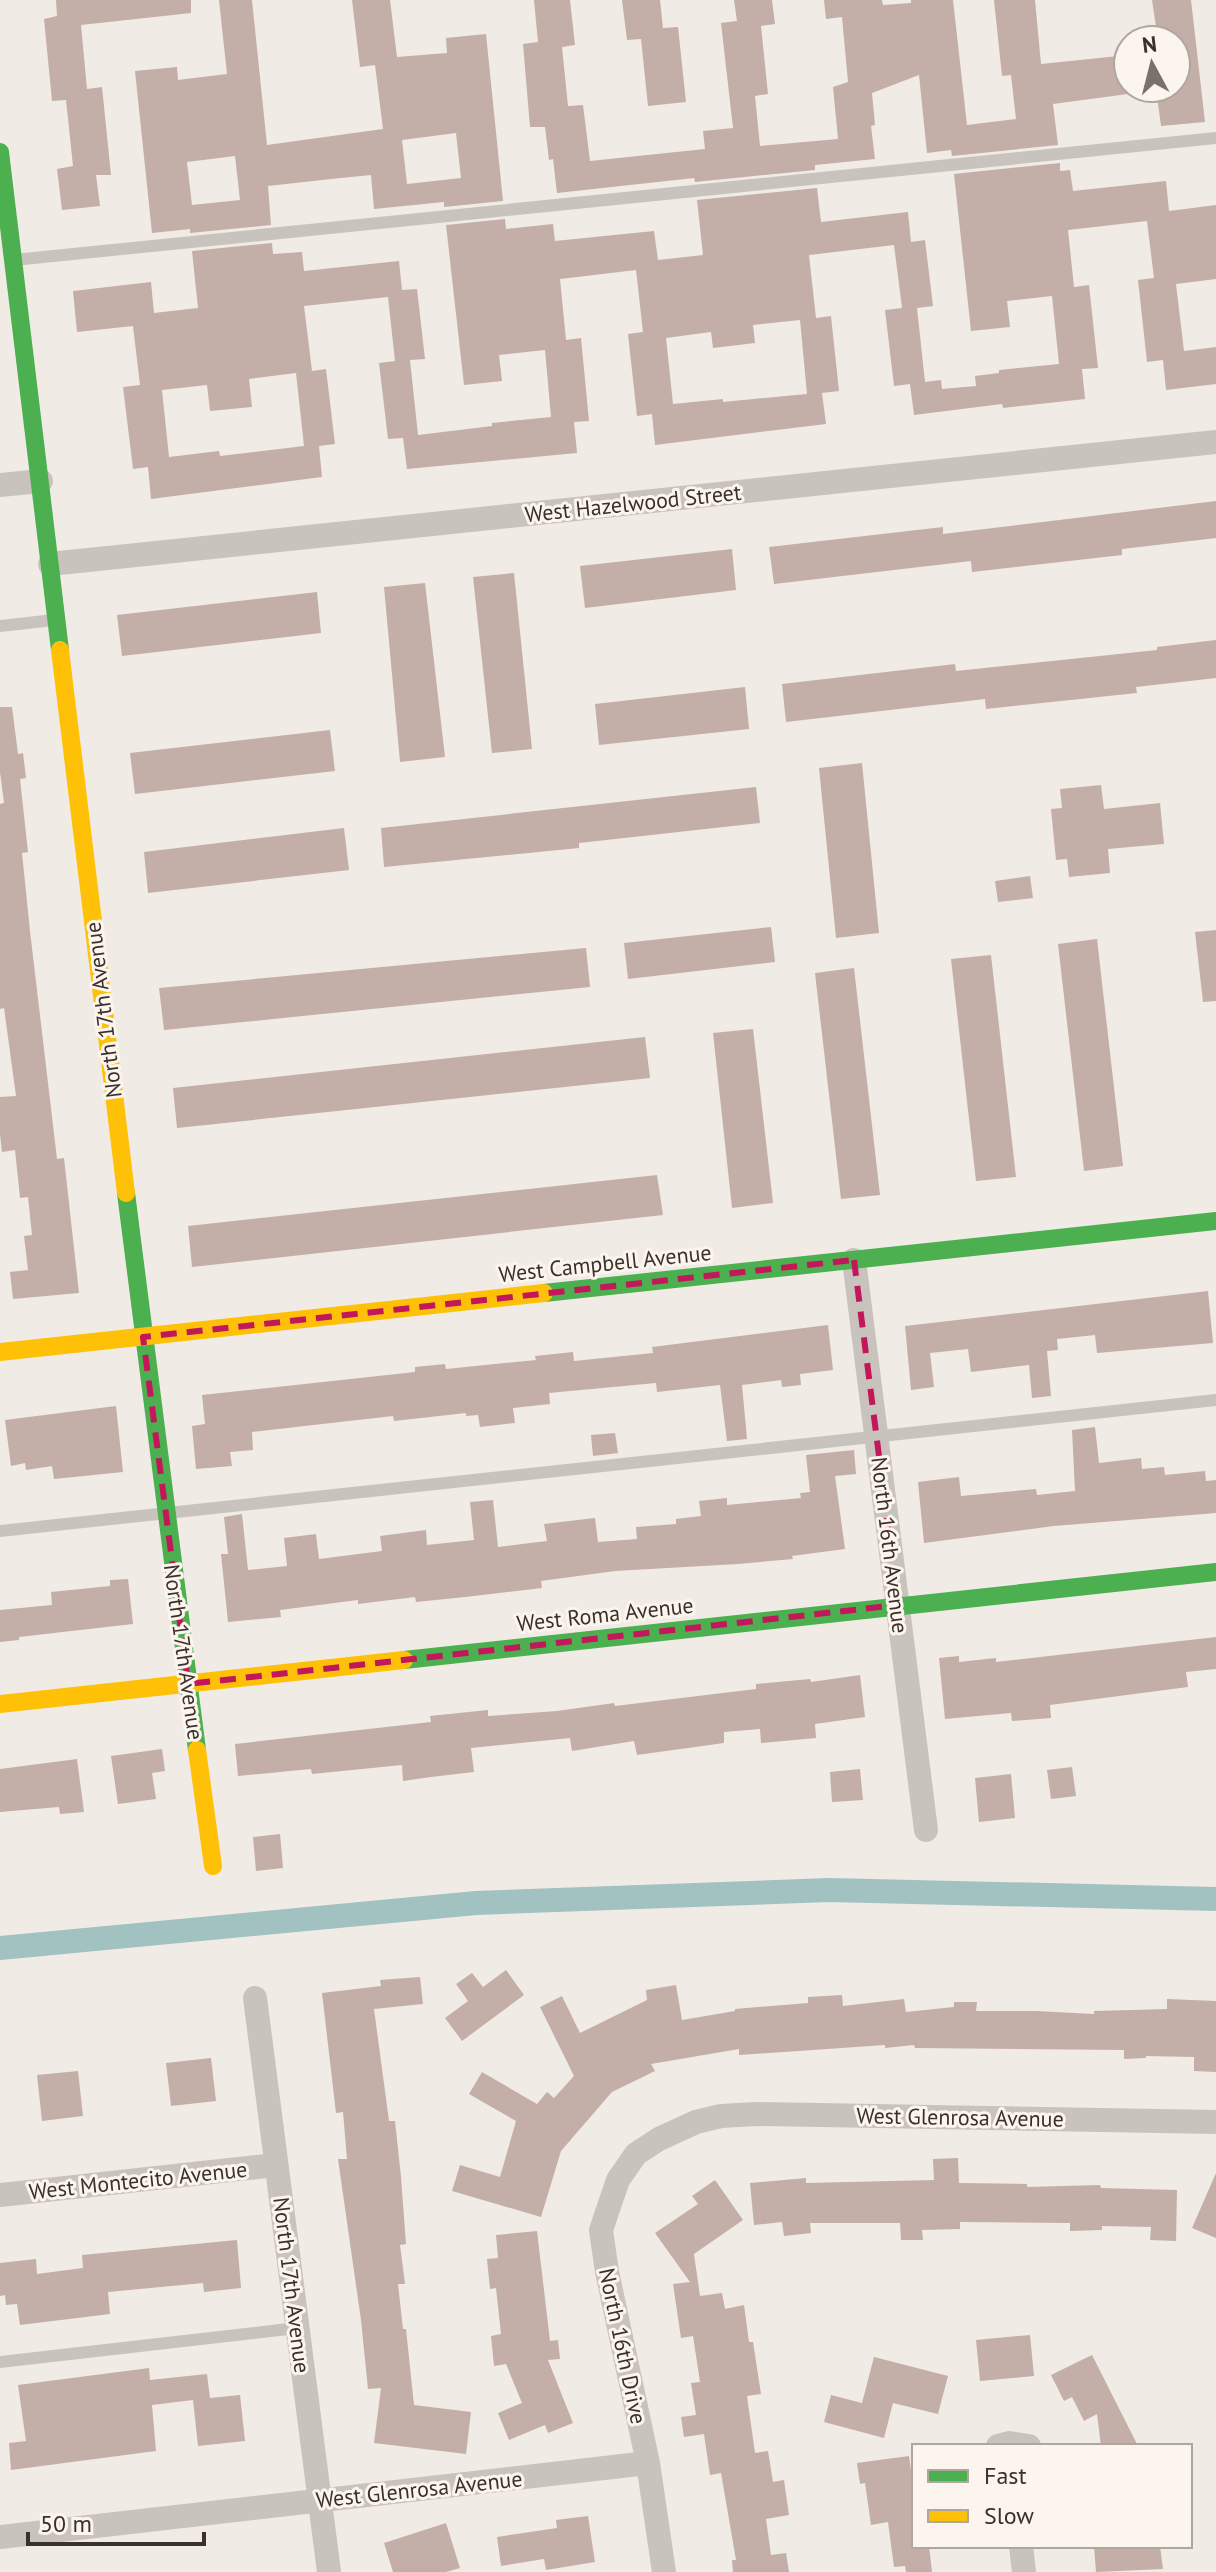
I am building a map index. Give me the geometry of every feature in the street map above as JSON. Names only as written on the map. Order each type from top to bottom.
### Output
[{"type":"street","name":"North 17th Avenue","points":[[0,152],[3,196],[14,260],[18,341],[41,481],[143,1337],[213,1866]]},
{"type":"street","name":"West Hazelwood Street","points":[[50,564],[1216,442]]},
{"type":"street","points":[[0,485],[41,481]]},
{"type":"street","name":"West Campbell Avenue","points":[[0,1352],[1216,1221]]},
{"type":"street","name":"North 16th Avenue","points":[[854,1260],[926,1830]]},
{"type":"street","name":"West Roma Avenue","points":[[0,1704],[1216,1572]]},
{"type":"street","name":"North 17th Avenue","points":[[255,1998],[329,2572]]},
{"type":"street","name":"West Glenrosa Avenue","points":[[659,2139],[696,2122],[721,2116],[756,2114],[1216,2122]]},
{"type":"street","name":"North 16th Drive","points":[[659,2139],[636,2154],[618,2180],[601,2230],[607,2272],[648,2463],[664,2572]]},
{"type":"street","name":"West Montecito Avenue","points":[[0,2195],[276,2165]]},
{"type":"street","name":"West Glenrosa Avenue","points":[[0,2537],[648,2463]]},
{"type":"street","points":[[1021,2548],[1024,2572]]},
{"type":"lane","points":[[14,260],[1216,138]]},
{"type":"lane","points":[[0,626],[57,619]]},
{"type":"lane","points":[[0,1531],[1216,1400]]},
{"type":"lane","points":[[0,2362],[297,2328]]},
{"type":"highlighted area","points":[[854,1260],[898,1605],[188,1684],[143,1337]]},
{"type":"building","points":[[56,0],[191,0],[191,13],[81,25],[87,89],[102,87],[111,175],[96,175],[100,206],[62,210],[57,169],[73,166],[66,100],[52,101],[44,19],[57,16]]},
{"type":"building","points":[[219,0],[252,0],[267,145],[383,129],[375,65],[360,67],[352,0],[390,0],[397,57],[447,53],[446,38],[486,34],[503,201],[444,207],[444,202],[374,209],[371,175],[268,186],[271,225],[190,233],[190,229],[152,233],[135,71],[177,67],[178,80],[227,74]],"holes":[[[456,133],[461,178],[407,184],[402,140]],[[235,156],[240,200],[192,205],[187,162]]]},
{"type":"building","points":[[534,0],[570,0],[575,45],[562,47],[568,106],[583,105],[590,161],[705,149],[703,131],[733,128],[721,23],[737,21],[734,0],[772,0],[775,24],[761,26],[768,94],[755,96],[760,146],[838,139],[833,87],[848,82],[842,17],[826,19],[824,0],[882,0],[883,5],[911,3],[911,0],[953,0],[967,125],[1016,119],[1011,75],[1002,76],[994,0],[1035,0],[1041,64],[1112,57],[1112,96],[1053,104],[1058,145],[952,156],[951,150],[927,153],[919,75],[872,93],[875,125],[871,126],[875,159],[815,165],[815,170],[695,182],[694,178],[557,193],[545,127],[530,127],[523,44],[538,42]]},
{"type":"building","points":[[622,0],[660,0],[663,28],[678,27],[686,102],[648,106],[641,39],[627,40]]},
{"type":"building","points":[[1152,0],[1191,0],[1205,122],[1161,126],[1158,104],[1192,104],[1192,24],[1156,24]]},
{"type":"building","points":[[1060,163],[1060,171],[1070,170],[1073,191],[1166,181],[1169,211],[1216,205],[1216,279],[1176,284],[1184,351],[1216,347],[1216,384],[1166,390],[1163,360],[1147,362],[1138,280],[1154,278],[1147,221],[1068,230],[1074,287],[1089,285],[1098,368],[1082,369],[1085,399],[1003,408],[1002,404],[914,415],[910,384],[894,386],[885,310],[902,308],[894,245],[809,255],[816,318],[831,316],[839,391],[822,393],[826,424],[655,445],[652,414],[637,416],[628,334],[643,332],[636,270],[560,279],[566,340],[581,338],[589,421],[574,422],[577,453],[407,469],[403,438],[388,439],[379,363],[395,361],[388,297],[304,306],[312,371],[326,369],[335,444],[319,446],[322,477],[151,499],[148,467],[133,469],[123,387],[140,385],[133,326],[77,332],[73,291],[151,282],[154,313],[198,308],[192,251],[272,243],[273,254],[302,252],[304,271],[399,261],[402,290],[417,289],[425,359],[410,360],[418,435],[551,417],[545,350],[499,355],[502,381],[464,385],[446,225],[505,219],[506,229],[553,224],[555,241],[654,231],[658,260],[703,255],[697,200],[817,188],[821,222],[908,212],[911,242],[925,240],[933,306],[917,308],[925,382],[941,380],[942,389],[976,386],[975,376],[999,373],[999,370],[1059,364],[1052,296],[1007,301],[1010,327],[971,331],[954,174]],"holes":[[[800,320],[807,394],[673,404],[666,338],[711,332],[713,348],[755,343],[753,325]],[[296,373],[304,446],[220,456],[219,451],[169,457],[162,390],[207,385],[210,411],[252,407],[249,379]]]},
{"type":"building","points":[[1216,501],[1216,538],[1122,549],[1122,555],[972,572],[971,561],[774,584],[769,547],[943,527],[943,534]]},
{"type":"building","points":[[732,549],[736,590],[585,608],[580,566]]},
{"type":"building","points":[[514,573],[532,749],[492,753],[473,577]]},
{"type":"building","points":[[425,583],[445,757],[400,762],[384,587]]},
{"type":"building","points":[[317,592],[321,633],[122,656],[117,615]]},
{"type":"building","points":[[1216,640],[1216,678],[1136,687],[1137,693],[986,709],[985,699],[786,722],[782,684],[955,664],[956,671],[1157,650],[1157,647]]},
{"type":"building","points":[[745,687],[749,729],[599,745],[595,704]]},
{"type":"building","points":[[0,707],[12,707],[18,754],[23,753],[26,778],[20,779],[28,852],[22,853],[30,931],[57,1159],[64,1158],[79,1293],[13,1299],[10,1272],[28,1270],[24,1236],[32,1235],[28,1197],[20,1198],[15,1150],[2,1152],[0,1134],[0,1097],[16,1096],[4,1008],[0,1009],[0,804],[4,803],[0,772]]},
{"type":"building","points":[[330,730],[335,771],[135,794],[130,753]]},
{"type":"building","points":[[862,763],[879,933],[836,938],[819,768]]},
{"type":"building","points":[[1101,785],[1104,809],[1160,803],[1164,844],[1108,849],[1110,873],[1069,877],[1067,859],[1056,860],[1051,809],[1062,808],[1060,789]]},
{"type":"building","points":[[756,787],[760,823],[579,843],[579,848],[384,867],[381,828]]},
{"type":"building","points":[[344,828],[349,870],[148,893],[144,852]]},
{"type":"building","points":[[1030,876],[1033,898],[998,902],[995,881]]},
{"type":"building","points":[[771,927],[775,962],[628,979],[624,943]]},
{"type":"building","points":[[1216,930],[1216,1001],[1203,1002],[1195,932]]},
{"type":"building","points":[[1097,939],[1123,1166],[1084,1171],[1058,944]]},
{"type":"building","points":[[586,948],[590,987],[164,1030],[159,988]]},
{"type":"building","points":[[991,955],[1016,1177],[976,1181],[951,959]]},
{"type":"building","points":[[854,968],[880,1195],[841,1199],[815,973]]},
{"type":"building","points":[[753,1029],[773,1203],[732,1208],[713,1033]]},
{"type":"building","points":[[645,1037],[650,1078],[177,1128],[173,1088]]},
{"type":"building","points":[[657,1175],[663,1215],[192,1267],[188,1226]]},
{"type":"building","points":[[1208,1291],[1213,1343],[1097,1353],[1095,1335],[1057,1339],[1058,1350],[1047,1351],[1051,1396],[1032,1398],[1029,1365],[971,1372],[968,1349],[930,1353],[934,1387],[911,1390],[905,1326]]},
{"type":"building","points":[[828,1325],[833,1370],[800,1374],[801,1385],[782,1387],[781,1380],[742,1385],[747,1439],[727,1441],[720,1385],[657,1392],[656,1383],[549,1393],[550,1404],[513,1408],[515,1423],[480,1427],[478,1415],[466,1416],[466,1413],[394,1421],[393,1416],[252,1432],[253,1450],[230,1452],[232,1466],[196,1469],[192,1426],[205,1424],[202,1395],[415,1372],[415,1367],[445,1364],[446,1369],[536,1360],[535,1356],[573,1352],[574,1361],[653,1353],[652,1347]]},
{"type":"building","points":[[116,1406],[123,1472],[54,1479],[52,1466],[26,1470],[25,1463],[11,1466],[5,1420]]},
{"type":"building","points":[[1095,1427],[1099,1463],[1141,1458],[1142,1469],[1164,1467],[1165,1475],[1205,1471],[1206,1481],[1216,1480],[1216,1513],[1054,1526],[924,1543],[918,1482],[959,1477],[961,1496],[1036,1489],[1037,1495],[1075,1491],[1072,1430]]},
{"type":"building","points":[[615,1433],[618,1453],[593,1456],[591,1435]]},
{"type":"building","points":[[854,1450],[856,1474],[835,1476],[845,1549],[792,1556],[793,1559],[615,1571],[541,1581],[542,1588],[465,1597],[416,1602],[415,1597],[358,1604],[358,1600],[280,1610],[281,1617],[228,1622],[221,1554],[228,1554],[224,1517],[242,1514],[248,1570],[287,1566],[284,1538],[316,1534],[319,1559],[382,1551],[380,1536],[426,1530],[427,1545],[474,1540],[470,1502],[493,1500],[498,1547],[547,1541],[544,1524],[595,1518],[598,1542],[637,1539],[636,1527],[676,1524],[676,1519],[701,1516],[699,1501],[727,1498],[727,1505],[801,1498],[800,1493],[810,1492],[806,1455]]},
{"type":"building","points":[[128,1579],[133,1624],[19,1637],[19,1640],[0,1642],[0,1610],[52,1605],[51,1592],[110,1586],[110,1580]]},
{"type":"building","points":[[1216,1637],[1216,1669],[1186,1672],[1188,1687],[1050,1705],[1051,1718],[1012,1721],[1011,1713],[945,1719],[939,1658],[959,1656],[959,1662],[996,1658],[996,1662]]},
{"type":"building","points":[[860,1675],[865,1717],[815,1724],[816,1738],[761,1743],[760,1729],[724,1732],[724,1743],[637,1755],[634,1741],[572,1751],[570,1738],[471,1748],[474,1772],[403,1781],[402,1765],[312,1774],[311,1769],[238,1776],[235,1744],[431,1722],[430,1716],[488,1710],[488,1716],[614,1703],[615,1706],[756,1689],[756,1684],[810,1679],[811,1682]]},
{"type":"building","points":[[162,1749],[165,1771],[152,1773],[156,1799],[118,1804],[111,1756]]},
{"type":"building","points":[[77,1759],[84,1812],[60,1814],[59,1807],[0,1812],[0,1769]]},
{"type":"building","points":[[1072,1767],[1076,1796],[1051,1799],[1047,1770]]},
{"type":"building","points":[[860,1769],[863,1800],[832,1802],[830,1772]]},
{"type":"building","points":[[1011,1774],[1015,1818],[979,1822],[975,1778]]},
{"type":"building","points":[[280,1834],[283,1868],[256,1871],[253,1837]]},
{"type":"building","points":[[506,1970],[524,1995],[462,2041],[445,2018],[468,2001],[456,1984],[472,1973],[483,1987]]},
{"type":"building","points":[[420,1977],[423,2004],[374,2009],[389,2121],[395,2121],[401,2177],[406,2244],[400,2245],[405,2284],[398,2284],[414,2405],[471,2412],[466,2454],[374,2443],[381,2388],[368,2389],[338,2159],[347,2159],[343,2112],[336,2113],[322,1993],[381,1986],[380,1980]]},
{"type":"building","points":[[676,1985],[682,2020],[735,2009],[808,2003],[808,1997],[842,1995],[843,2006],[904,1999],[906,2012],[954,2007],[954,2002],[977,2002],[976,2011],[1094,2014],[1094,2011],[1167,2009],[1167,1999],[1216,2001],[1216,2072],[1194,2071],[1194,2057],[1124,2059],[1124,2050],[915,2048],[914,2045],[885,2048],[885,2045],[739,2055],[739,2049],[651,2064],[655,2071],[612,2092],[561,2151],[541,2217],[452,2191],[460,2165],[500,2177],[516,2121],[469,2094],[482,2072],[537,2104],[547,2092],[554,2098],[574,2076],[540,2007],[562,1996],[580,2033],[647,2000],[646,1990]]},
{"type":"building","points":[[211,2058],[216,2101],[171,2106],[166,2063]]},
{"type":"building","points":[[78,2071],[83,2116],[42,2121],[37,2075]]},
{"type":"building","points":[[958,2158],[959,2183],[1027,2184],[1027,2187],[1100,2185],[1101,2188],[1177,2190],[1176,2241],[1150,2240],[1151,2227],[1102,2226],[1102,2230],[1070,2231],[1070,2223],[960,2222],[960,2229],[922,2230],[923,2240],[901,2240],[900,2223],[810,2223],[811,2233],[784,2236],[782,2222],[754,2225],[750,2183],[806,2178],[806,2183],[934,2180],[933,2159]]},
{"type":"building","points":[[1216,2173],[1216,2238],[1192,2228]]},
{"type":"building","points":[[715,2180],[743,2220],[694,2254],[700,2296],[722,2293],[725,2309],[744,2305],[761,2394],[747,2396],[755,2453],[768,2451],[773,2482],[784,2480],[789,2515],[766,2519],[771,2555],[786,2553],[789,2572],[733,2572],[732,2560],[736,2560],[721,2473],[710,2475],[704,2434],[684,2437],[681,2417],[696,2415],[691,2383],[700,2382],[693,2336],[681,2338],[673,2284],[690,2282],[655,2233],[698,2204],[692,2196]]},
{"type":"building","points":[[537,2231],[550,2341],[558,2340],[560,2359],[548,2360],[573,2423],[548,2433],[545,2425],[509,2440],[498,2413],[522,2403],[506,2364],[494,2366],[491,2336],[501,2334],[496,2288],[490,2289],[487,2259],[498,2258],[496,2235]]},
{"type":"building","points":[[237,2240],[241,2288],[204,2292],[203,2283],[108,2292],[110,2314],[20,2325],[17,2304],[6,2305],[5,2295],[0,2296],[0,2263],[36,2259],[37,2274],[83,2268],[82,2255]]},
{"type":"building","points":[[1030,2335],[1034,2376],[980,2381],[976,2340]]},
{"type":"building","points":[[1092,2355],[1137,2444],[1101,2444],[1097,2414],[1084,2421],[1072,2397],[1064,2401],[1051,2375]]},
{"type":"building","points":[[874,2357],[948,2376],[938,2414],[893,2403],[884,2438],[824,2422],[831,2395],[862,2403]]},
{"type":"building","points":[[149,2368],[150,2380],[207,2374],[210,2398],[240,2395],[245,2441],[198,2446],[193,2400],[152,2405],[156,2451],[11,2470],[9,2443],[26,2441],[18,2385]]},
{"type":"building","points":[[909,2456],[912,2548],[929,2548],[932,2572],[906,2572],[905,2566],[894,2567],[888,2522],[871,2525],[865,2483],[860,2484],[857,2463]]},
{"type":"building","points":[[588,2516],[595,2562],[546,2570],[544,2559],[501,2566],[497,2537],[557,2528],[556,2520]]},
{"type":"building","points":[[446,2523],[460,2568],[446,2572],[393,2572],[384,2543]]},
{"type":"building","points":[[1094,2548],[1160,2548],[1163,2569],[1096,2572]]},
{"type":"waterway","points":[[0,1948],[476,1903],[829,1890],[1216,1899]]},
{"type":"traffic: fast","points":[[0,152],[60,650]]},
{"type":"traffic: fast","points":[[126,1193],[197,1750]]},
{"type":"traffic: fast","points":[[544,1293],[1216,1221]]},
{"type":"traffic: fast","points":[[404,1660],[1216,1572]]},
{"type":"traffic: slow","points":[[60,650],[126,1193]]},
{"type":"traffic: slow","points":[[0,1352],[544,1293]]},
{"type":"traffic: slow","points":[[0,1704],[404,1660]]},
{"type":"traffic: slow","points":[[197,1750],[213,1866]]}]
